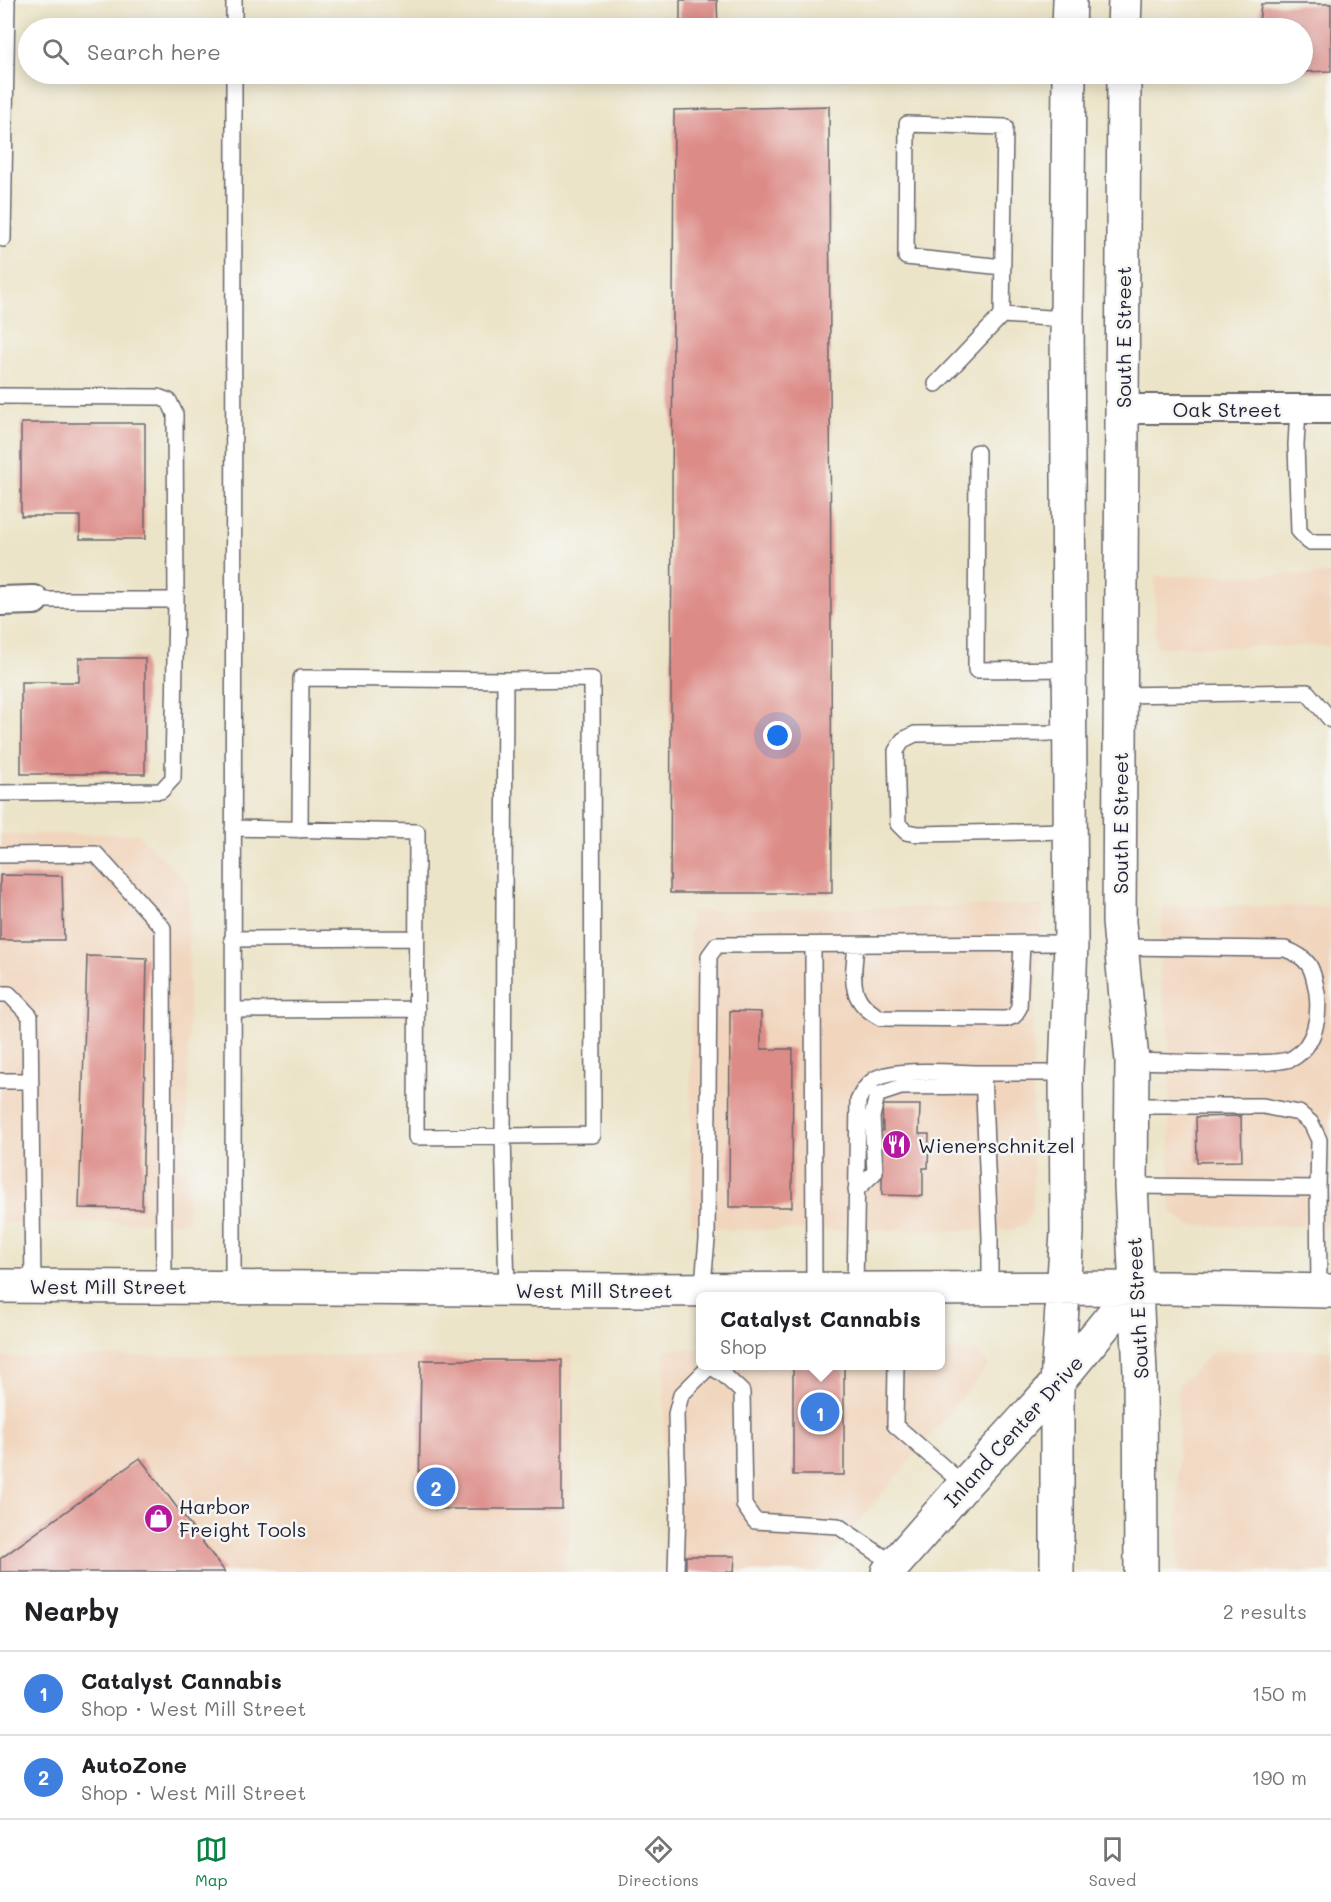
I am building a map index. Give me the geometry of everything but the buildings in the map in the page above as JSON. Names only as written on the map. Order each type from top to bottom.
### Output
[{"type":"main road","points":[[1070,0],[1070,18]]},
{"type":"main road","points":[[1124,18],[1125,0]]},
{"type":"main road","points":[[1058,1572],[1057,1383],[1067,1233],[1066,1073],[1071,943],[1067,319],[1069,84]]},
{"type":"main road","name":"South E Street","points":[[1124,84],[1119,922],[1132,1061],[1131,1186],[1140,1372],[1141,1572]]},
{"type":"main road","name":"West Mill Street","points":[[0,1286],[233,1286],[696,1293]]},
{"type":"main road","name":"West Mill Street","points":[[920,1292],[1064,1288],[1325,1290]]},
{"type":"main road","name":"Inland Center Drive","points":[[892,1568],[1057,1383],[1135,1288]]},
{"type":"main road","name":"West Mill Street","points":[[739,1292],[814,1290],[883,1292]]},
{"type":"street","name":"Oak Street","points":[[1122,409],[1331,409]]},
{"type":"street","points":[[0,601],[34,600]]},
{"type":"lane","points":[[3,239],[7,0]]},
{"type":"lane","points":[[234,0],[234,18]]},
{"type":"lane","points":[[233,1286],[234,84]]},
{"type":"lane","points":[[936,384],[1002,315],[1003,267],[1005,127],[906,124],[906,257],[1003,267]]},
{"type":"lane","points":[[1002,315],[1067,319]]},
{"type":"lane","points":[[0,396],[158,397],[169,401],[175,414],[176,600],[173,778],[161,791],[0,793]]},
{"type":"lane","points":[[1298,409],[1296,445],[1299,531],[1309,542],[1331,542]]},
{"type":"lane","points":[[977,452],[976,670],[1069,669]]},
{"type":"lane","points":[[34,600],[176,600]]},
{"type":"lane","points":[[233,828],[300,830],[417,832],[416,1137],[593,1135],[592,679],[301,678],[300,830]]},
{"type":"lane","points":[[505,680],[503,1136],[507,1290]]},
{"type":"lane","points":[[1120,695],[1306,692],[1331,720]]},
{"type":"lane","points":[[1069,733],[915,734],[903,740],[896,751],[898,824],[906,832],[918,834],[1069,831]]},
{"type":"lane","points":[[0,855],[96,854],[163,928],[164,1287]]},
{"type":"lane","points":[[232,939],[417,938]]},
{"type":"lane","points":[[856,946],[854,987],[858,999],[867,1011],[874,1015],[881,1018],[1006,1019],[1014,1016],[1019,1008],[1022,943]]},
{"type":"lane","points":[[702,1292],[707,1240],[709,956],[717,945],[1071,943]]},
{"type":"lane","points":[[813,946],[812,1240],[814,1290]]},
{"type":"lane","points":[[1121,947],[1285,949],[1301,955],[1309,964],[1314,975],[1319,1006],[1315,1031],[1305,1049],[1291,1059],[1264,1063],[1132,1061]]},
{"type":"lane","points":[[0,994],[9,994],[30,1016],[33,1286]]},
{"type":"lane","points":[[233,1010],[417,1009]]},
{"type":"lane","points":[[855,1290],[856,1191],[875,1172],[872,1117],[877,1095],[901,1087],[983,1085],[1066,1073]]},
{"type":"lane","points":[[0,1081],[30,1081]]},
{"type":"lane","points":[[983,1085],[990,1289]]},
{"type":"lane","points":[[1132,1106],[1263,1106],[1299,1113],[1311,1124],[1319,1140],[1318,1188],[1325,1290]]},
{"type":"lane","points":[[1131,1186],[1318,1188]]},
{"type":"lane","points":[[676,1572],[678,1508],[676,1414],[681,1395],[706,1370]]},
{"type":"lane","points":[[716,1370],[742,1392],[744,1505],[755,1521],[838,1526],[892,1568]]},
{"type":"lane","points":[[896,1370],[895,1425],[964,1485]]},
{"type":"shaded area","points":[[1331,574],[1331,646],[1156,647],[1155,576]]},
{"type":"shaded area","points":[[0,834],[138,834],[189,885],[188,1222],[0,1223]]},
{"type":"shaded area","points":[[1043,905],[1033,1034],[1033,1209],[1025,1224],[1013,1230],[730,1230],[691,1224],[690,911]]},
{"type":"shaded area","points":[[1163,906],[1331,906],[1331,1226],[1189,1226],[1170,1209],[1169,1028],[1159,980]]},
{"type":"shaded area","points":[[664,1349],[696,1349],[696,1370],[945,1370],[945,1351],[977,1351],[989,1365],[817,1572],[663,1572]]},
{"type":"shaded area","points":[[1331,1350],[1331,1572],[1178,1572],[1178,1385],[1214,1351]]},
{"type":"shaded area","points":[[573,1354],[570,1533],[563,1572],[0,1572],[0,1357]]},
{"type":"place","name":"Wienerschnitzel","points":[[897,1145]]},
{"type":"place","name":"Catalyst Cannabis","points":[[820,1412]]},
{"type":"place","name":"AutoZone","points":[[436,1487]]},
{"type":"place","name":"Harbor Freight Tools","points":[[158,1518]]}]
